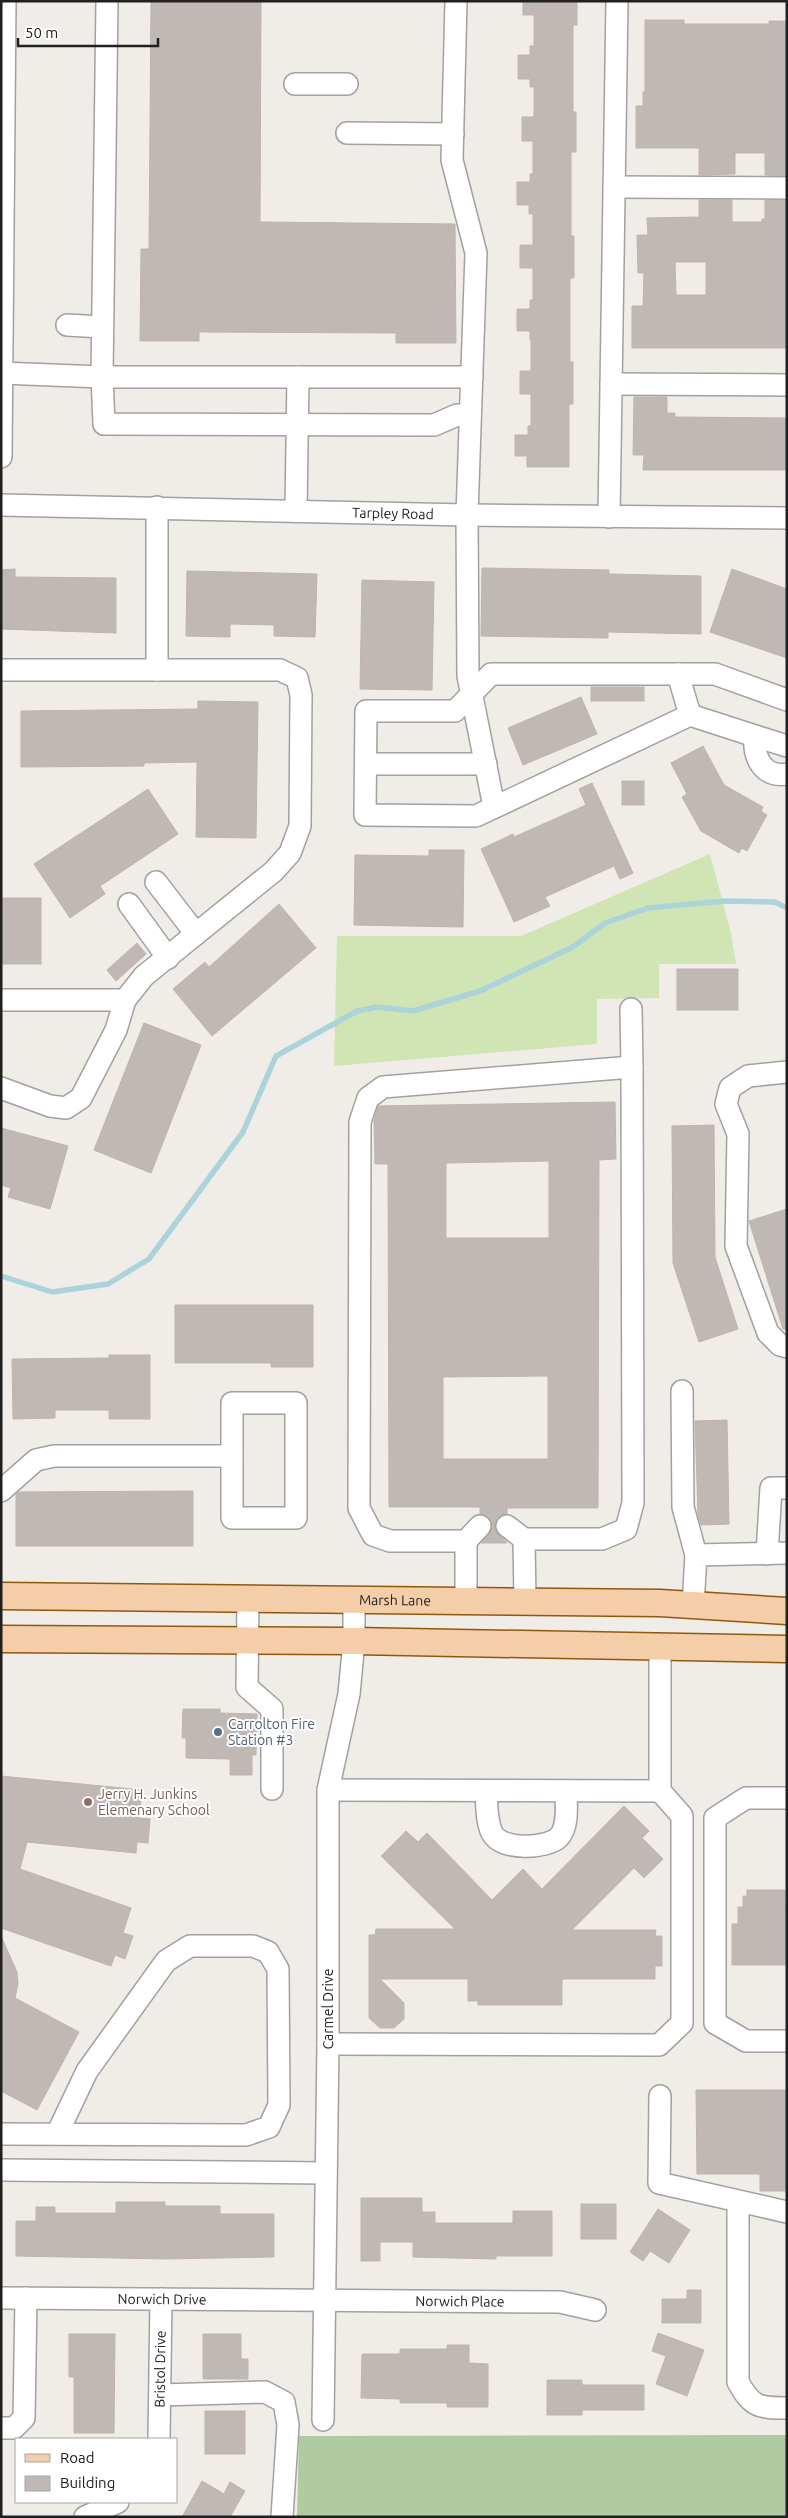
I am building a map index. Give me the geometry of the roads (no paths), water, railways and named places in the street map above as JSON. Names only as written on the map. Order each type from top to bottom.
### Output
[{"type":"main road","name":"Marsh Lane","points":[[1,1596],[693,1605],[787,1611]]},
{"type":"main road","points":[[1,1639],[247,1642],[354,1641],[787,1649]]},
{"type":"street","points":[[1,458],[5,1]]},
{"type":"street","points":[[107,1],[102,327],[104,424],[434,425],[457,415],[470,416]]},
{"type":"street","points":[[456,1],[452,160],[476,253],[467,515],[468,676],[494,807]]},
{"type":"street","points":[[609,517],[617,1]]},
{"type":"street","points":[[294,84],[346,84]]},
{"type":"street","points":[[346,133],[453,134]]},
{"type":"street","points":[[614,187],[787,188]]},
{"type":"street","points":[[67,325],[102,327]]},
{"type":"street","points":[[2,373],[102,377],[472,377]]},
{"type":"street","points":[[296,511],[298,377]]},
{"type":"street","points":[[612,384],[787,385]]},
{"type":"street","name":"Tarpley Road","points":[[1,505],[467,515],[787,518]]},
{"type":"street","points":[[157,507],[157,670]]},
{"type":"street","points":[[1,670],[280,670],[297,678],[301,695],[300,826],[290,853],[274,871],[144,976],[125,1000],[116,1030],[81,1098],[66,1108],[50,1106],[1,1088]]},
{"type":"street","points":[[787,700],[715,674],[491,674],[455,711],[366,711],[365,815],[476,816],[690,715],[787,746]]},
{"type":"street","points":[[678,674],[690,715]]},
{"type":"street","points":[[755,736],[753,750],[761,767],[772,773],[787,774]]},
{"type":"street","points":[[366,764],[486,764]]},
{"type":"street","points":[[156,882],[196,934]]},
{"type":"street","points":[[129,904],[168,958]]},
{"type":"street","points":[[1,1000],[125,1000]]},
{"type":"street","points":[[507,1526],[524,1539],[602,1539],[626,1529],[633,1503],[631,1009]]},
{"type":"street","points":[[466,1601],[473,1533],[390,1541],[373,1535],[359,1508],[360,1122],[368,1098],[383,1087],[632,1068]]},
{"type":"street","points":[[787,1072],[748,1076],[730,1088],[726,1104],[738,1134],[736,1246],[768,1333],[780,1345],[787,1347]]},
{"type":"street","points":[[682,1390],[683,1507],[696,1555],[693,1605]]},
{"type":"street","points":[[232,1403],[296,1403],[296,1518],[232,1518],[232,1456],[232,1403]]},
{"type":"street","points":[[1,1491],[36,1460],[54,1456],[232,1456]]},
{"type":"street","points":[[696,1555],[777,1554],[770,1488],[787,1488]]},
{"type":"street","points":[[524,1539],[525,1602]]},
{"type":"street","points":[[248,1599],[247,1687],[272,1709],[272,1789]]},
{"type":"street","name":"Carmel Drive","points":[[323,2420],[323,2300],[328,2044],[328,1790],[349,1694],[354,1641],[354,1600]]},
{"type":"street","points":[[328,2044],[659,2046],[682,2023],[682,1816],[660,1791],[660,1647]]},
{"type":"street","points":[[328,1790],[660,1791]]},
{"type":"street","points":[[486,1791],[488,1819],[493,1835],[507,1845],[544,1846],[560,1836],[566,1821],[566,1791]]},
{"type":"street","points":[[787,1798],[746,1798],[715,1818],[715,2024],[746,2041],[787,2041]]},
{"type":"street","points":[[1,2134],[246,2135],[269,2127],[279,2105],[278,1969],[268,1952],[252,1946],[190,1946],[166,1961],[87,2071],[57,2134]]},
{"type":"street","points":[[660,2096],[659,2183],[787,2212]]},
{"type":"street","points":[[1,2170],[326,2173]]},
{"type":"street","points":[[738,2202],[738,2382],[749,2401],[768,2408],[787,2408]]},
{"type":"street","name":"Norwich Drive","points":[[1,2298],[323,2300]]},
{"type":"street","points":[[1,2428],[14,2428],[24,2418],[26,2298]]},
{"type":"street","name":"Bristol Drive","points":[[160,2438],[161,2299]]},
{"type":"street","name":"Norwich Place","points":[[323,2300],[560,2302],[595,2310]]},
{"type":"street","points":[[160,2395],[265,2392],[284,2402],[288,2426],[282,2517]]},
{"type":"street","points":[[86,2517],[116,2503]]},
{"type":"waterway","points":[[1,1276],[52,1292],[108,1284],[149,1259],[243,1132],[276,1056],[357,1011],[377,1007],[413,1011],[480,991],[573,947],[605,923],[648,908],[724,901],[775,902],[787,908]]},
{"type":"place","name":"Carrolton Fire Station #3","points":[[218,1732]]},
{"type":"place","name":"Jerry H. Junkins Elemenary School","points":[[88,1802]]}]
